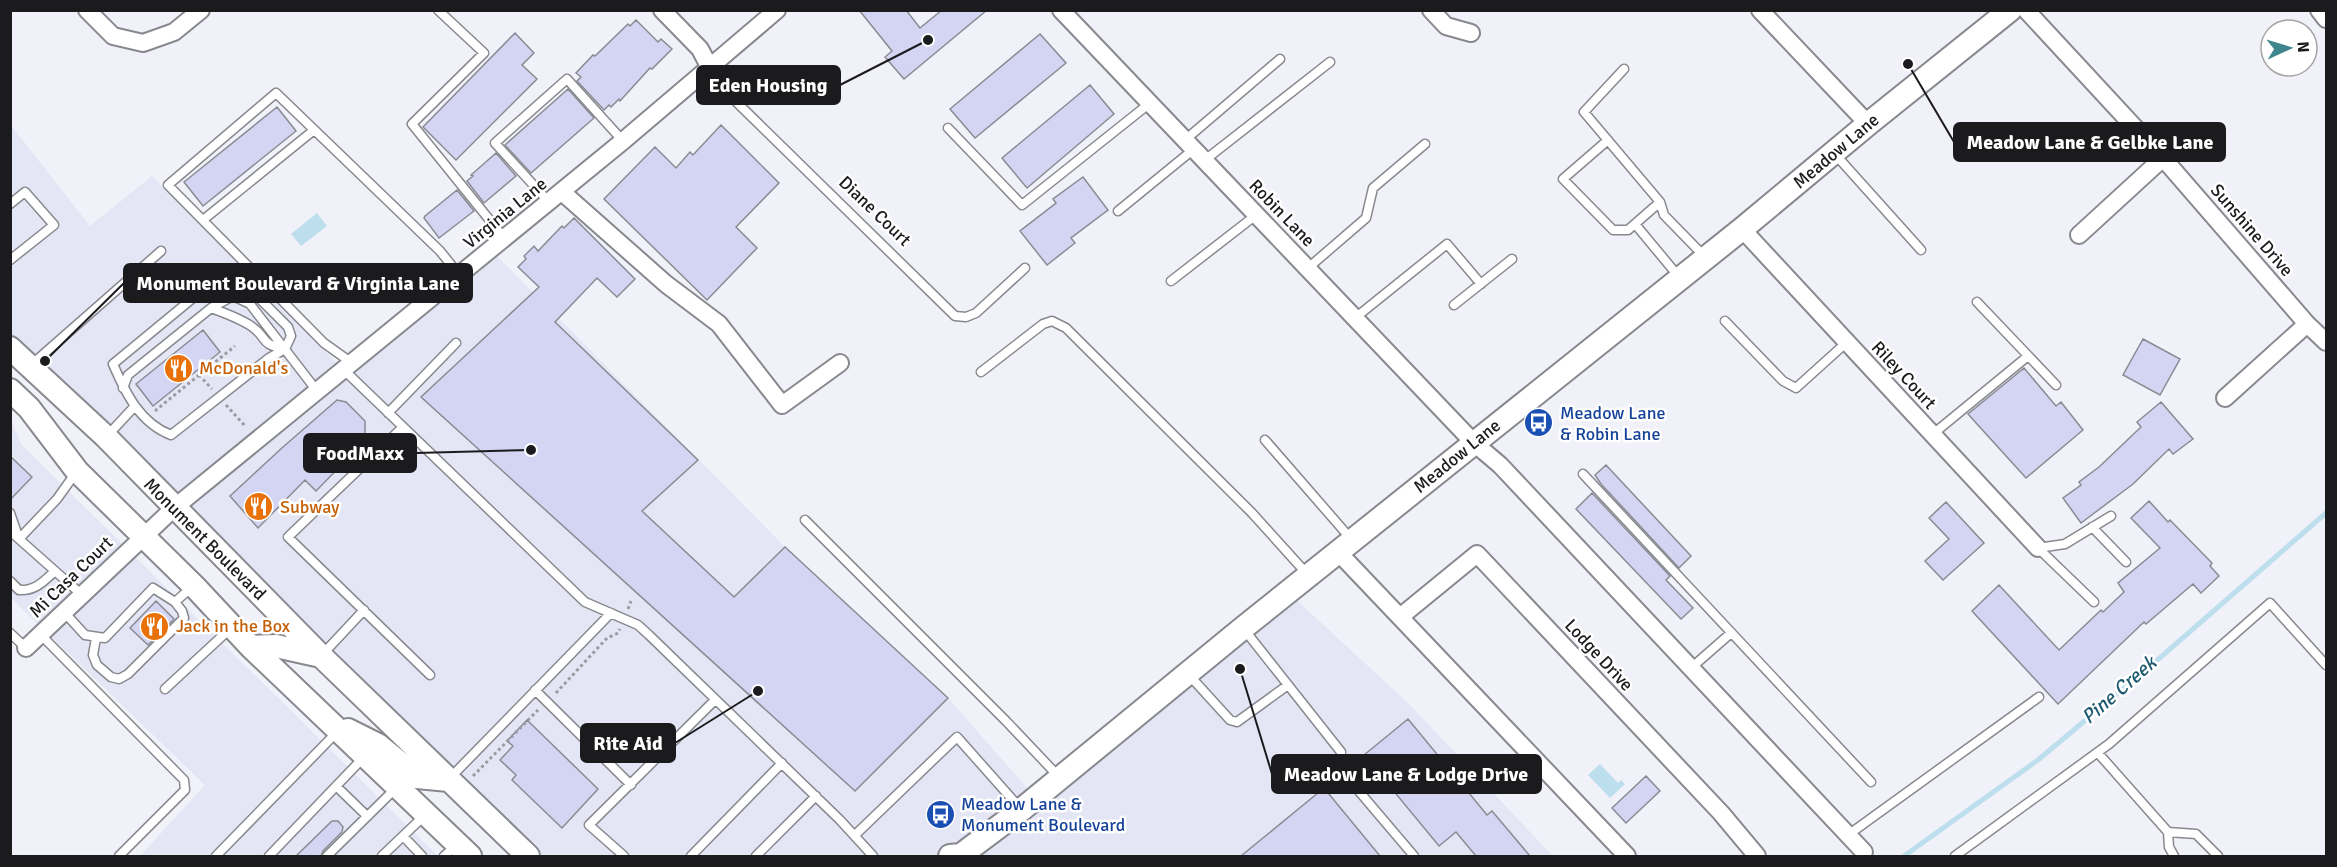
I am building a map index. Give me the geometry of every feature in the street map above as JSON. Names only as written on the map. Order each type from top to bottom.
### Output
[{"type":"main road","name":"Meadow Lane","points":[[962,855],[1022,810],[1243,628],[1680,279],[2010,10]]},
{"type":"main road","name":"Monument Boulevard","points":[[10,348],[105,437],[321,656],[528,856]]},
{"type":"main road","points":[[10,390],[29,408],[77,471],[144,535],[251,647],[426,814],[457,853]]},
{"type":"main road","points":[[251,647],[276,646],[321,656]]},
{"type":"main road","points":[[332,725],[378,745],[417,777],[448,780]]},
{"type":"street","points":[[87,10],[113,36],[143,43],[174,32],[201,10]]},
{"type":"street","points":[[662,10],[700,49],[710,68]]},
{"type":"street","name":"Virginia Lane","points":[[144,535],[174,508],[556,197],[777,10]]},
{"type":"street","name":"Robin Lane","points":[[1061,10],[1474,443],[1500,465],[1864,852]]},
{"type":"street","points":[[1431,10],[1446,26],[1471,33]]},
{"type":"street","points":[[1760,10],[1868,124]]},
{"type":"street","name":"Sunshine Drive","points":[[2026,10],[2163,158],[2307,324],[2326,342]]},
{"type":"street","points":[[2319,10],[2326,19]]},
{"type":"street","points":[[2079,235],[2163,158]]},
{"type":"street","points":[[556,197],[719,324],[782,405],[840,363]]},
{"type":"street","name":"Riley Court","points":[[1742,229],[2038,548]]},
{"type":"street","points":[[2225,398],[2307,324]]},
{"type":"street","name":"Mi Casa Court","points":[[26,648],[144,535]]},
{"type":"street","points":[[1345,546],[1400,617],[1628,856]]},
{"type":"street","name":"Lodge Drive","points":[[1400,617],[1477,554],[1721,813],[1757,856]]},
{"type":"lane","points":[[438,10],[484,53],[412,124],[504,239]]},
{"type":"lane","points":[[1195,150],[1280,59]]},
{"type":"lane","points":[[1118,211],[1195,150],[1330,62]]},
{"type":"lane","name":"Diane Court","points":[[710,68],[719,85],[955,316],[976,313],[1024,268]]},
{"type":"lane","points":[[1624,69],[1584,112],[1660,201],[1664,215],[1706,258]]},
{"type":"lane","points":[[556,197],[495,143],[567,79],[623,141]]},
{"type":"lane","points":[[460,276],[440,251],[276,93],[168,185],[348,367],[388,413],[578,597],[638,625],[816,796],[873,856]]},
{"type":"lane","points":[[948,128],[1022,204],[1150,103]]},
{"type":"lane","points":[[203,220],[314,130]]},
{"type":"lane","points":[[1608,140],[1563,179],[1612,230],[1628,231],[1660,201]]},
{"type":"lane","points":[[1308,268],[1366,218],[1373,188],[1425,144]]},
{"type":"lane","points":[[1834,153],[1922,250]]},
{"type":"lane","points":[[10,204],[26,192],[54,225],[10,260]]},
{"type":"lane","points":[[1171,281],[1256,215]]},
{"type":"lane","points":[[1635,224],[1680,279]]},
{"type":"lane","points":[[1355,318],[1447,244],[1481,284]]},
{"type":"lane","points":[[30,366],[161,251]]},
{"type":"lane","points":[[1454,305],[1512,259]]},
{"type":"lane","points":[[225,276],[234,276],[243,282],[288,327],[291,336],[285,349],[269,357],[171,435],[160,430],[134,407],[113,364],[216,279],[225,276]]},
{"type":"lane","points":[[123,388],[128,375],[211,308],[233,296],[250,304],[318,392]]},
{"type":"lane","points":[[1977,302],[2056,385]]},
{"type":"lane","points":[[211,308],[224,312],[252,327],[268,346],[285,349]]},
{"type":"lane","points":[[981,372],[1043,324],[1052,321],[1066,328],[1252,513],[1310,576]]},
{"type":"lane","points":[[1725,321],[1783,381],[1796,388],[1847,342]]},
{"type":"lane","points":[[388,413],[456,343]]},
{"type":"lane","points":[[1933,434],[2028,356]]},
{"type":"lane","points":[[105,437],[134,407]]},
{"type":"lane","points":[[403,427],[288,537],[430,675]]},
{"type":"lane","points":[[1265,440],[1345,546]]},
{"type":"lane","points":[[20,539],[57,500],[77,471]]},
{"type":"lane","points":[[1583,474],[1871,782]]},
{"type":"lane","points":[[10,513],[20,539]]},
{"type":"lane","points":[[2038,548],[2065,544],[2111,516]]},
{"type":"lane","points":[[805,520],[1060,778]]},
{"type":"lane","points":[[2092,527],[2126,562]]},
{"type":"lane","points":[[10,531],[81,594]]},
{"type":"lane","points":[[2038,548],[2094,602]]},
{"type":"lane","points":[[10,581],[19,590],[29,591],[38,587],[55,571]]},
{"type":"lane","points":[[175,602],[194,586]]},
{"type":"lane","points":[[63,612],[85,635],[105,638],[153,588],[175,602],[184,618],[128,674],[118,679],[111,677],[97,665],[93,655],[96,638]]},
{"type":"lane","points":[[1955,856],[2098,753],[2270,603],[2326,665]]},
{"type":"lane","points":[[321,656],[364,610]]},
{"type":"lane","points":[[448,780],[611,613]]},
{"type":"lane","points":[[165,689],[232,627]]},
{"type":"lane","points":[[1243,628],[1341,752]]},
{"type":"lane","points":[[10,633],[26,648]]},
{"type":"lane","points":[[1691,668],[1731,633]]},
{"type":"lane","points":[[40,634],[184,780],[185,790],[119,856]]},
{"type":"lane","points":[[1188,673],[1230,720],[1237,722],[1288,685]]},
{"type":"lane","points":[[535,690],[631,785]]},
{"type":"lane","points":[[1848,835],[2039,697]]},
{"type":"lane","points":[[624,856],[589,825],[715,699]]},
{"type":"lane","points":[[216,856],[332,725]]},
{"type":"lane","points":[[855,835],[957,737],[1022,810]]},
{"type":"lane","points":[[2098,753],[2169,832],[2169,847],[2174,856]]},
{"type":"lane","points":[[269,856],[365,756]]},
{"type":"lane","points":[[692,856],[782,763]]},
{"type":"lane","points":[[1346,776],[1414,856]]},
{"type":"lane","points":[[336,786],[367,816]]},
{"type":"lane","points":[[327,856],[398,787]]},
{"type":"lane","points":[[756,856],[816,796]]},
{"type":"lane","points":[[382,856],[426,814]]},
{"type":"lane","points":[[2169,832],[2196,834],[2218,856]]},
{"type":"lane","points":[[403,836],[422,856]]},
{"type":"path","points":[[160,430],[165,420],[156,410],[235,346]]},
{"type":"shaded area","points":[[10,124],[90,226],[152,176],[344,370],[491,250],[785,547],[948,698],[1036,798],[1288,592],[1409,704],[1553,856],[528,856],[11,348]]},
{"type":"shaded area","points":[[10,418],[21,444],[438,856],[140,856],[205,785],[11,598]]},
{"type":"water","points":[[317,213],[327,226],[301,246],[291,234]]},
{"type":"water","points":[[1600,764],[1618,783],[1621,780],[1625,784],[1610,798],[1588,775]]},
{"type":"building","points":[[859,10],[906,10],[920,28],[942,10],[987,10],[904,79],[885,57],[892,51]]},
{"type":"building","points":[[636,20],[658,42],[661,39],[672,49],[652,69],[650,68],[620,101],[619,99],[604,110],[577,81],[581,77],[576,73],[628,24],[630,26]]},
{"type":"building","points":[[515,33],[534,53],[522,65],[537,79],[456,160],[423,127]]},
{"type":"building","points":[[1040,34],[1066,63],[975,138],[950,109]]},
{"type":"building","points":[[1090,85],[1114,114],[1027,188],[1002,158]]},
{"type":"building","points":[[568,89],[594,118],[531,173],[505,145]]},
{"type":"building","points":[[277,107],[296,131],[203,206],[184,182]]},
{"type":"building","points":[[721,125],[779,183],[736,227],[757,248],[707,300],[604,199],[655,147],[676,168],[690,152],[693,155]]},
{"type":"building","points":[[496,153],[516,176],[484,203],[467,181]]},
{"type":"building","points":[[1083,177],[1108,210],[1071,238],[1075,243],[1047,265],[1020,231],[1056,203],[1053,199]]},
{"type":"building","points":[[457,190],[474,211],[439,238],[424,218]]},
{"type":"building","points":[[574,218],[635,279],[617,297],[597,278],[555,322],[698,460],[642,511],[734,597],[785,547],[948,698],[855,791],[421,397],[539,287],[518,267],[526,259],[524,256],[534,246],[538,251],[562,226],[564,228]]},
{"type":"building","name":"McDonald's","points":[[203,330],[220,352],[153,406],[136,384]]},
{"type":"building","points":[[2143,339],[2180,359],[2160,395],[2123,375]]},
{"type":"building","points":[[2024,368],[2056,406],[2061,402],[2083,430],[2026,478],[1968,414]]},
{"type":"building","points":[[337,400],[346,402],[365,421],[365,441],[316,491],[305,480],[258,528],[230,496]]},
{"type":"building","points":[[2161,402],[2193,439],[2173,454],[2169,449],[2133,484],[2081,523],[2063,498],[2081,485],[2079,482],[2099,467],[2141,427],[2137,422]]},
{"type":"building","points":[[10,456],[32,477],[10,500]]},
{"type":"building","points":[[1606,465],[1691,556],[1679,568],[1601,484],[1595,475]]},
{"type":"building","points":[[1592,493],[1670,576],[1666,580],[1693,608],[1681,619],[1576,509]]},
{"type":"building","points":[[2149,501],[2212,563],[2210,566],[2219,576],[2201,593],[2193,584],[2146,624],[2144,622],[2058,704],[1972,611],[1999,585],[2059,650],[2101,610],[2103,612],[2124,592],[2118,583],[2160,548],[2131,518]]},
{"type":"building","points":[[1946,502],[1984,543],[1943,580],[1925,561],[1949,539],[1929,518]]},
{"type":"building","name":"Jack in the Box","points":[[156,601],[174,619],[148,645],[130,628]]},
{"type":"building","points":[[1408,719],[1487,815],[1492,811],[1530,856],[1476,856],[1456,832],[1439,846],[1364,755]]},
{"type":"building","points":[[527,720],[598,789],[562,828],[512,780],[516,775],[500,760],[513,746],[507,741]]},
{"type":"building","points":[[1646,776],[1660,791],[1626,823],[1612,808]]},
{"type":"building","points":[[1324,788],[1380,856],[1241,856]]},
{"type":"building","points":[[332,821],[338,821],[343,827],[342,832],[321,856],[296,856]]},
{"type":"waterway","name":"Pine Creek","points":[[1904,856],[2038,760],[2326,513]]},
{"type":"place","name":"Eden Housing","points":[[928,40]]},
{"type":"place","name":"Meadow Lane & Gelbke Lane","points":[[1908,64]]},
{"type":"place","name":"Monument Boulevard & Virginia Lane","points":[[45,361]]},
{"type":"place","name":"McDonald's","points":[[178,368]]},
{"type":"place","name":"Meadow Lane & Robin Lane","points":[[1539,423]]},
{"type":"place","name":"FoodMaxx","points":[[531,450]]},
{"type":"place","name":"Subway","points":[[259,507]]},
{"type":"place","name":"Jack in the Box","points":[[155,626]]},
{"type":"place","name":"Meadow Lane & Lodge Drive","points":[[1240,669]]},
{"type":"place","name":"Rite Aid","points":[[758,691]]},
{"type":"place","name":"Meadow Lane & Monument Boulevard","points":[[940,814]]}]
